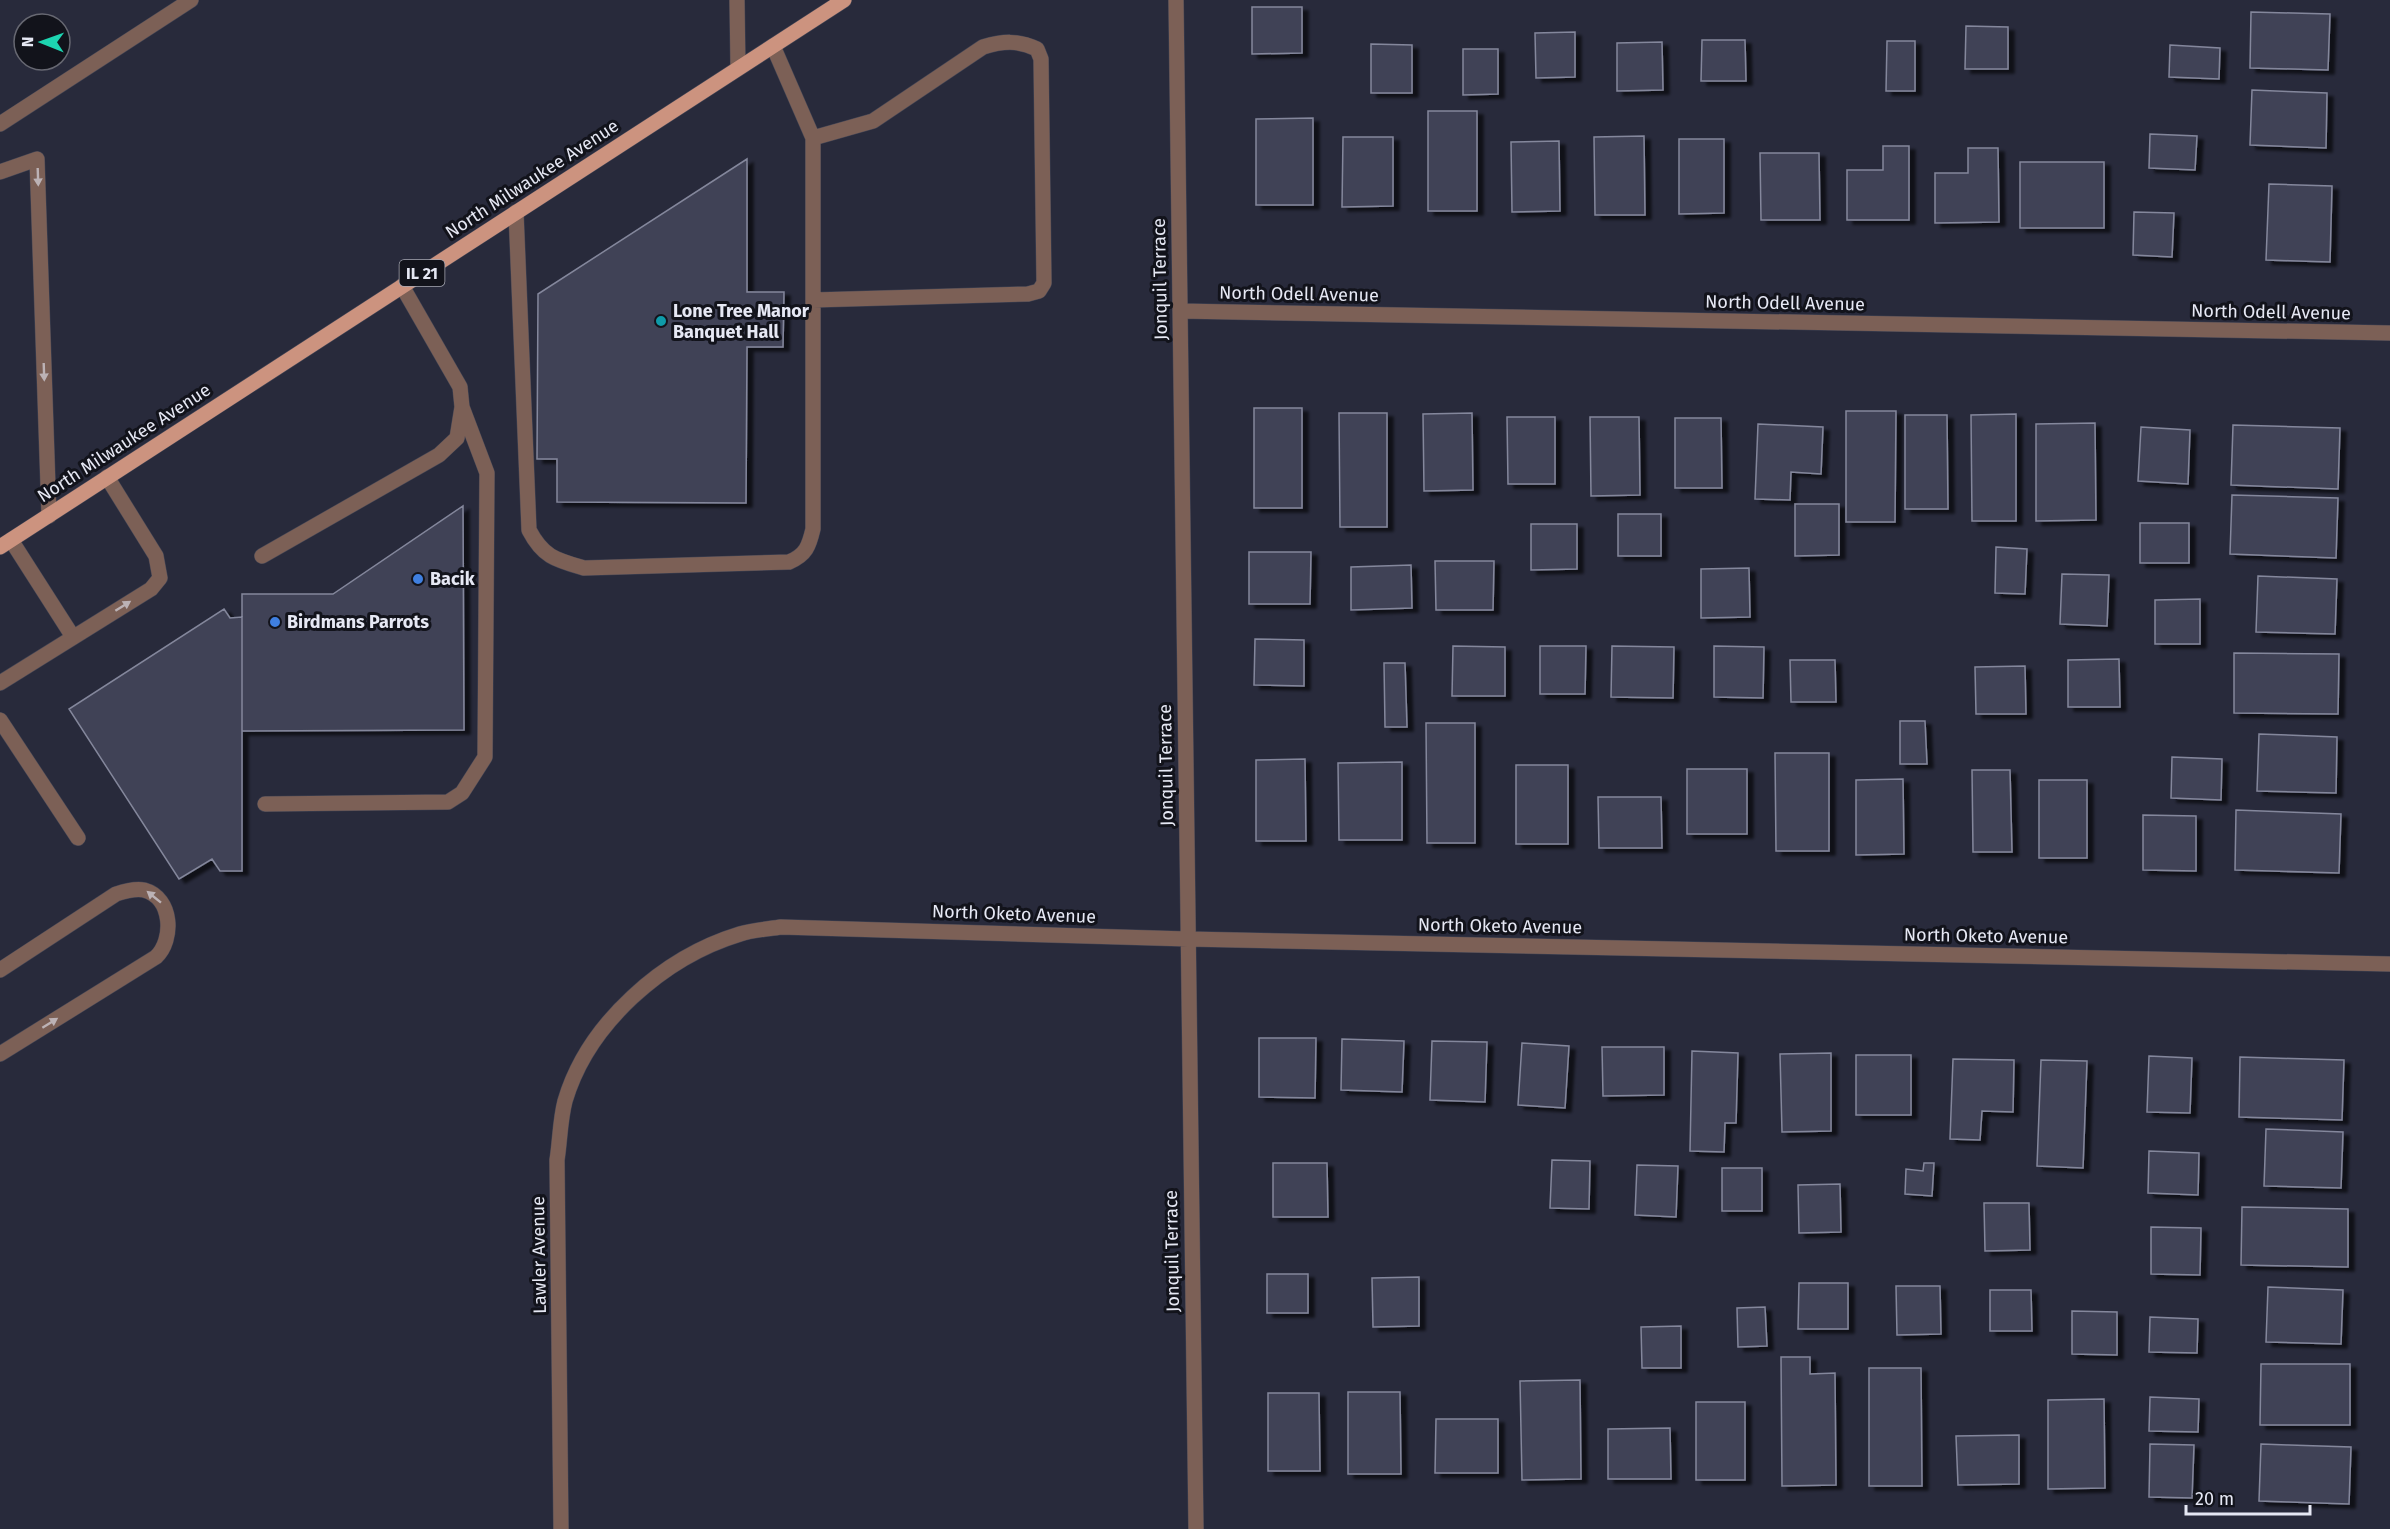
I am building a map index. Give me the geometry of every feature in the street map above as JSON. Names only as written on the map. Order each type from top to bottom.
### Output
[{"type":"main road","name":"North Milwaukee Avenue","points":[[5,543],[844,0]]},
{"type":"street","points":[[0,124],[190,0]]},
{"type":"street","points":[[736,0],[738,68]]},
{"type":"street","name":"Jonquil Terrace","points":[[1176,0],[1196,1529]]},
{"type":"street","points":[[813,138],[873,121],[983,47],[1003,42],[1024,43],[1037,49],[1041,59],[1044,283],[1039,291],[1028,294],[813,300]]},
{"type":"street","points":[[516,212],[529,530],[538,548],[559,561],[584,568],[789,562],[801,557],[809,547],[813,529],[813,138],[773,46]]},
{"type":"street","points":[[0,172],[38,159],[49,516]]},
{"type":"street","points":[[262,556],[439,455],[457,438],[462,407],[460,387],[402,286]]},
{"type":"street","name":"North Odell Avenue","points":[[1180,311],[2390,333]]},
{"type":"street","points":[[265,804],[448,802],[462,793],[485,757],[487,473],[462,407]]},
{"type":"street","points":[[0,683],[151,589],[160,578],[156,556],[107,477]]},
{"type":"street","points":[[5,543],[74,637]]},
{"type":"street","points":[[0,720],[78,838]]},
{"type":"street","points":[[0,970],[116,894],[137,889],[147,891],[156,896],[163,905],[169,934],[165,949],[0,1054]]},
{"type":"street","name":"North Oketo Avenue","points":[[629,1001],[662,973],[704,950],[741,934],[781,927],[1188,939],[2390,964]]},
{"type":"street","name":"Lawler Avenue","points":[[561,1529],[557,1160],[565,1102],[579,1067],[597,1039],[629,1001]]},
{"type":"building","points":[[1252,7],[1302,7],[1302,53],[1252,54]]},
{"type":"building","points":[[2251,12],[2330,14],[2328,70],[2250,68]]},
{"type":"building","points":[[1966,26],[2008,27],[2008,69],[1965,69]]},
{"type":"building","points":[[1575,32],[1575,77],[1536,78],[1535,33]]},
{"type":"building","points":[[1702,40],[1745,40],[1746,81],[1701,81]]},
{"type":"building","points":[[1887,41],[1915,41],[1915,91],[1886,91]]},
{"type":"building","points":[[1662,42],[1663,90],[1617,91],[1617,43]]},
{"type":"building","points":[[1371,44],[1412,45],[1412,93],[1371,93]]},
{"type":"building","points":[[2170,45],[2220,48],[2219,79],[2169,77]]},
{"type":"building","points":[[1463,49],[1498,49],[1498,94],[1463,95]]},
{"type":"building","points":[[2252,90],[2327,93],[2326,148],[2250,145]]},
{"type":"building","points":[[1428,111],[1477,111],[1477,211],[1428,211]]},
{"type":"building","points":[[1313,118],[1313,205],[1256,205],[1256,119]]},
{"type":"building","points":[[2150,134],[2197,136],[2195,170],[2149,168]]},
{"type":"building","points":[[1644,136],[1645,215],[1595,215],[1594,137]]},
{"type":"building","points":[[1343,137],[1393,137],[1393,206],[1342,207]]},
{"type":"building","points":[[1679,139],[1724,139],[1724,213],[1679,214]]},
{"type":"building","points":[[1559,141],[1560,211],[1512,212],[1511,142]]},
{"type":"building","points":[[1883,146],[1909,146],[1909,220],[1847,220],[1847,170],[1883,170]]},
{"type":"building","points":[[1968,148],[1998,148],[1999,222],[1935,223],[1935,173],[1968,173]]},
{"type":"building","points":[[1760,153],[1819,153],[1820,220],[1761,220]]},
{"type":"building","name":"Lone Tree Manor Banquet Hall","points":[[747,159],[747,292],[784,292],[783,347],[747,347],[746,503],[557,502],[557,459],[537,459],[538,294]]},
{"type":"building","points":[[2020,162],[2104,162],[2104,228],[2020,228]]},
{"type":"building","points":[[2269,184],[2332,186],[2330,262],[2266,260]]},
{"type":"building","points":[[2134,212],[2174,213],[2172,257],[2133,255]]},
{"type":"building","points":[[1254,408],[1302,408],[1302,508],[1254,508]]},
{"type":"building","points":[[1846,411],[1896,411],[1895,522],[1846,522]]},
{"type":"building","points":[[1339,413],[1387,413],[1387,527],[1340,527]]},
{"type":"building","points":[[1472,413],[1473,490],[1424,491],[1423,414]]},
{"type":"building","points":[[2016,414],[2016,521],[1972,521],[1971,415]]},
{"type":"building","points":[[1905,415],[1947,415],[1948,509],[1905,509]]},
{"type":"building","points":[[1507,417],[1555,417],[1555,484],[1508,484]]},
{"type":"building","points":[[1590,417],[1639,417],[1640,495],[1591,496]]},
{"type":"building","points":[[1675,418],[1721,418],[1722,488],[1675,488]]},
{"type":"building","points":[[2095,423],[2096,520],[2036,521],[2036,424]]},
{"type":"building","points":[[1758,424],[1823,427],[1821,474],[1791,472],[1790,500],[1755,499]]},
{"type":"building","points":[[2233,425],[2340,428],[2338,489],[2231,485]]},
{"type":"building","points":[[2141,427],[2190,430],[2188,484],[2138,481]]},
{"type":"building","points":[[2232,495],[2338,498],[2336,558],[2230,554]]},
{"type":"building","points":[[1795,504],[1839,504],[1839,555],[1795,556]]},
{"type":"building","points":[[463,506],[464,730],[242,731],[242,594],[333,594]]},
{"type":"building","points":[[1618,514],[1661,514],[1661,556],[1618,556]]},
{"type":"building","points":[[2140,523],[2189,523],[2189,563],[2140,563]]},
{"type":"building","points":[[1531,524],[1577,524],[1577,569],[1531,570]]},
{"type":"building","points":[[1996,547],[2027,549],[2025,594],[1995,593]]},
{"type":"building","points":[[1249,552],[1311,552],[1310,604],[1249,604]]},
{"type":"building","points":[[1435,561],[1494,561],[1493,610],[1436,610]]},
{"type":"building","points":[[1411,565],[1412,608],[1351,610],[1351,567]]},
{"type":"building","points":[[1749,568],[1750,617],[1701,618],[1701,569]]},
{"type":"building","points":[[2062,574],[2109,575],[2107,626],[2060,624]]},
{"type":"building","points":[[2258,576],[2337,579],[2335,634],[2256,632]]},
{"type":"building","points":[[2200,599],[2200,644],[2155,644],[2155,600]]},
{"type":"building","points":[[224,609],[230,618],[242,617],[242,871],[220,871],[212,859],[179,879],[69,709]]},
{"type":"building","points":[[1255,639],[1304,640],[1304,686],[1254,685]]},
{"type":"building","points":[[1453,646],[1505,647],[1505,696],[1452,696]]},
{"type":"building","points":[[1540,646],[1586,646],[1585,694],[1540,694]]},
{"type":"building","points":[[1612,646],[1674,647],[1673,698],[1611,697]]},
{"type":"building","points":[[1714,646],[1764,647],[1763,698],[1714,697]]},
{"type":"building","points":[[2234,653],[2339,654],[2338,714],[2234,713]]},
{"type":"building","points":[[2119,659],[2120,707],[2068,707],[2068,660]]},
{"type":"building","points":[[1790,660],[1835,660],[1836,702],[1791,702]]},
{"type":"building","points":[[1384,663],[1405,663],[1407,727],[1385,727]]},
{"type":"building","points":[[2025,666],[2026,714],[1976,714],[1975,667]]},
{"type":"building","points":[[1900,721],[1925,721],[1927,764],[1900,764]]},
{"type":"building","points":[[1426,723],[1475,723],[1475,843],[1427,843]]},
{"type":"building","points":[[2259,734],[2337,737],[2336,793],[2257,791]]},
{"type":"building","points":[[1775,753],[1829,753],[1829,851],[1776,851]]},
{"type":"building","points":[[2172,757],[2222,759],[2221,800],[2171,798]]},
{"type":"building","points":[[1305,759],[1306,841],[1256,841],[1256,760]]},
{"type":"building","points":[[1402,762],[1402,840],[1339,840],[1338,763]]},
{"type":"building","points":[[1516,765],[1568,765],[1568,844],[1516,844]]},
{"type":"building","points":[[1687,769],[1747,769],[1747,834],[1687,834]]},
{"type":"building","points":[[1972,770],[2010,770],[2012,852],[1973,852]]},
{"type":"building","points":[[1903,779],[1904,854],[1856,855],[1856,780]]},
{"type":"building","points":[[2039,780],[2087,780],[2087,858],[2039,858]]},
{"type":"building","points":[[1598,797],[1661,797],[1662,848],[1599,848]]},
{"type":"building","points":[[2236,810],[2341,814],[2339,873],[2235,870]]},
{"type":"building","points":[[2143,815],[2196,816],[2196,871],[2143,870]]},
{"type":"building","points":[[1259,1038],[1316,1038],[1315,1098],[1259,1097]]},
{"type":"building","points":[[1342,1039],[1404,1041],[1402,1092],[1341,1090]]},
{"type":"building","points":[[1432,1041],[1487,1042],[1485,1102],[1430,1100]]},
{"type":"building","points":[[1522,1043],[1569,1046],[1565,1108],[1518,1105]]},
{"type":"building","points":[[1602,1047],[1664,1047],[1664,1095],[1603,1096]]},
{"type":"building","points":[[1692,1051],[1738,1053],[1736,1123],[1725,1123],[1724,1152],[1690,1151]]},
{"type":"building","points":[[1831,1053],[1831,1131],[1782,1132],[1780,1054]]},
{"type":"building","points":[[1856,1055],[1911,1055],[1911,1115],[1856,1115]]},
{"type":"building","points":[[2149,1056],[2192,1058],[2190,1113],[2147,1112]]},
{"type":"building","points":[[2240,1057],[2344,1060],[2342,1120],[2239,1117]]},
{"type":"building","points":[[1953,1059],[2014,1060],[2013,1112],[1982,1111],[1980,1140],[1950,1139]]},
{"type":"building","points":[[2041,1060],[2087,1061],[2083,1168],[2037,1166]]},
{"type":"building","points":[[2266,1129],[2343,1132],[2341,1188],[2264,1186]]},
{"type":"building","points":[[2149,1151],[2199,1153],[2198,1195],[2148,1193]]},
{"type":"building","points":[[1552,1160],[1590,1161],[1589,1209],[1550,1208]]},
{"type":"building","points":[[1273,1163],[1327,1163],[1328,1217],[1273,1217]]},
{"type":"building","points":[[1924,1163],[1934,1163],[1932,1196],[1905,1194],[1906,1169],[1923,1171]]},
{"type":"building","points":[[1637,1165],[1678,1166],[1676,1217],[1635,1215]]},
{"type":"building","points":[[1722,1168],[1762,1168],[1762,1211],[1722,1211]]},
{"type":"building","points":[[1840,1184],[1841,1232],[1799,1233],[1798,1185]]},
{"type":"building","points":[[1984,1203],[2029,1203],[2030,1250],[1985,1251]]},
{"type":"building","points":[[2242,1207],[2348,1209],[2348,1267],[2241,1265]]},
{"type":"building","points":[[2151,1227],[2201,1228],[2200,1275],[2151,1274]]},
{"type":"building","points":[[1267,1274],[1308,1274],[1308,1313],[1267,1313]]},
{"type":"building","points":[[1419,1277],[1419,1326],[1373,1327],[1372,1278]]},
{"type":"building","points":[[1799,1283],[1848,1283],[1848,1329],[1798,1329]]},
{"type":"building","points":[[1896,1286],[1940,1286],[1941,1334],[1897,1335]]},
{"type":"building","points":[[2268,1287],[2343,1290],[2341,1344],[2266,1342]]},
{"type":"building","points":[[1990,1290],[2031,1290],[2032,1331],[1990,1331]]},
{"type":"building","points":[[1765,1307],[1767,1346],[1738,1347],[1737,1308]]},
{"type":"building","points":[[2072,1311],[2117,1312],[2117,1355],[2072,1354]]},
{"type":"building","points":[[2150,1317],[2198,1319],[2197,1353],[2149,1352]]},
{"type":"building","points":[[1681,1326],[1681,1368],[1642,1368],[1641,1327]]},
{"type":"building","points":[[1781,1357],[1810,1357],[1810,1374],[1835,1373],[1836,1485],[1782,1486]]},
{"type":"building","points":[[2261,1364],[2350,1364],[2350,1425],[2260,1425]]},
{"type":"building","points":[[1869,1368],[1921,1368],[1922,1486],[1869,1486]]},
{"type":"building","points":[[1580,1380],[1581,1479],[1522,1480],[1520,1381]]},
{"type":"building","points":[[1348,1392],[1400,1392],[1401,1474],[1348,1474]]},
{"type":"building","points":[[1268,1393],[1319,1393],[1320,1471],[1268,1471]]},
{"type":"building","points":[[2150,1397],[2199,1399],[2198,1432],[2149,1431]]},
{"type":"building","points":[[2104,1399],[2105,1488],[2048,1489],[2048,1400]]},
{"type":"building","points":[[1696,1402],[1745,1402],[1745,1480],[1696,1480]]},
{"type":"building","points":[[1436,1419],[1498,1419],[1498,1473],[1435,1473]]},
{"type":"building","points":[[1670,1428],[1671,1479],[1608,1479],[1608,1429]]},
{"type":"building","points":[[2019,1435],[2019,1484],[1958,1485],[1956,1436]]},
{"type":"building","points":[[2150,1444],[2194,1445],[2192,1498],[2149,1497]]},
{"type":"building","points":[[2261,1444],[2351,1447],[2349,1504],[2259,1501]]},
{"type":"place","name":"Lone Tree Manor Banquet Hall","points":[[661,321]]},
{"type":"place","name":"Bacik","points":[[418,579]]},
{"type":"place","name":"Birdmans Parrots","points":[[275,622]]}]
